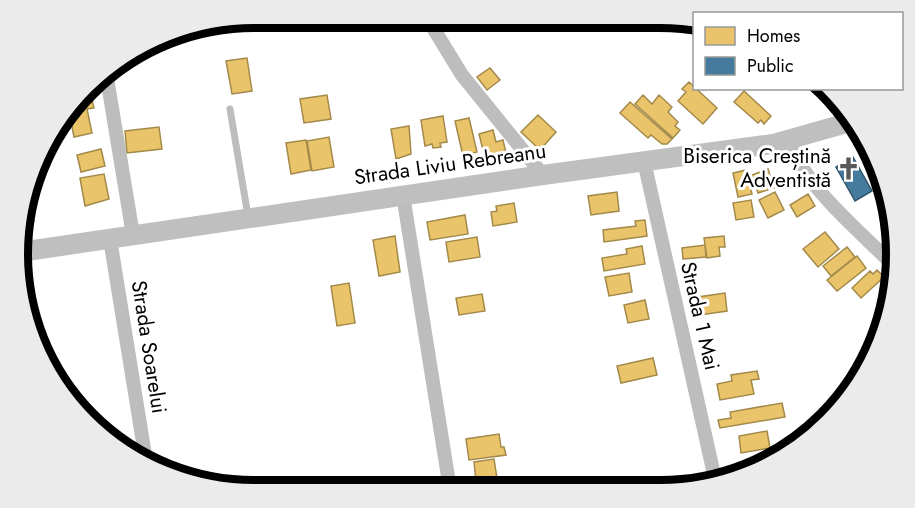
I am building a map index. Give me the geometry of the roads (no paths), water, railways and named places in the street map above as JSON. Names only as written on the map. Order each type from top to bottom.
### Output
[{"type":"main road","name":"Strada Liviu Rebreanu","points":[[28,251],[789,140],[845,124]]},
{"type":"street","points":[[433,28],[462,75],[543,175]]},
{"type":"street","points":[[108,82],[133,235]]},
{"type":"street","points":[[789,140],[799,164],[813,183],[886,258]]},
{"type":"street","name":"Strada 1 Mai","points":[[644,161],[714,473]]},
{"type":"street","points":[[403,195],[449,480]]},
{"type":"street","name":"Strada Soarelui","points":[[110,239],[144,451]]},
{"type":"lane","points":[[231,109],[249,218]]},
{"type":"place","name":"Biserica Creștină Adventistă","points":[[849,168]]}]
